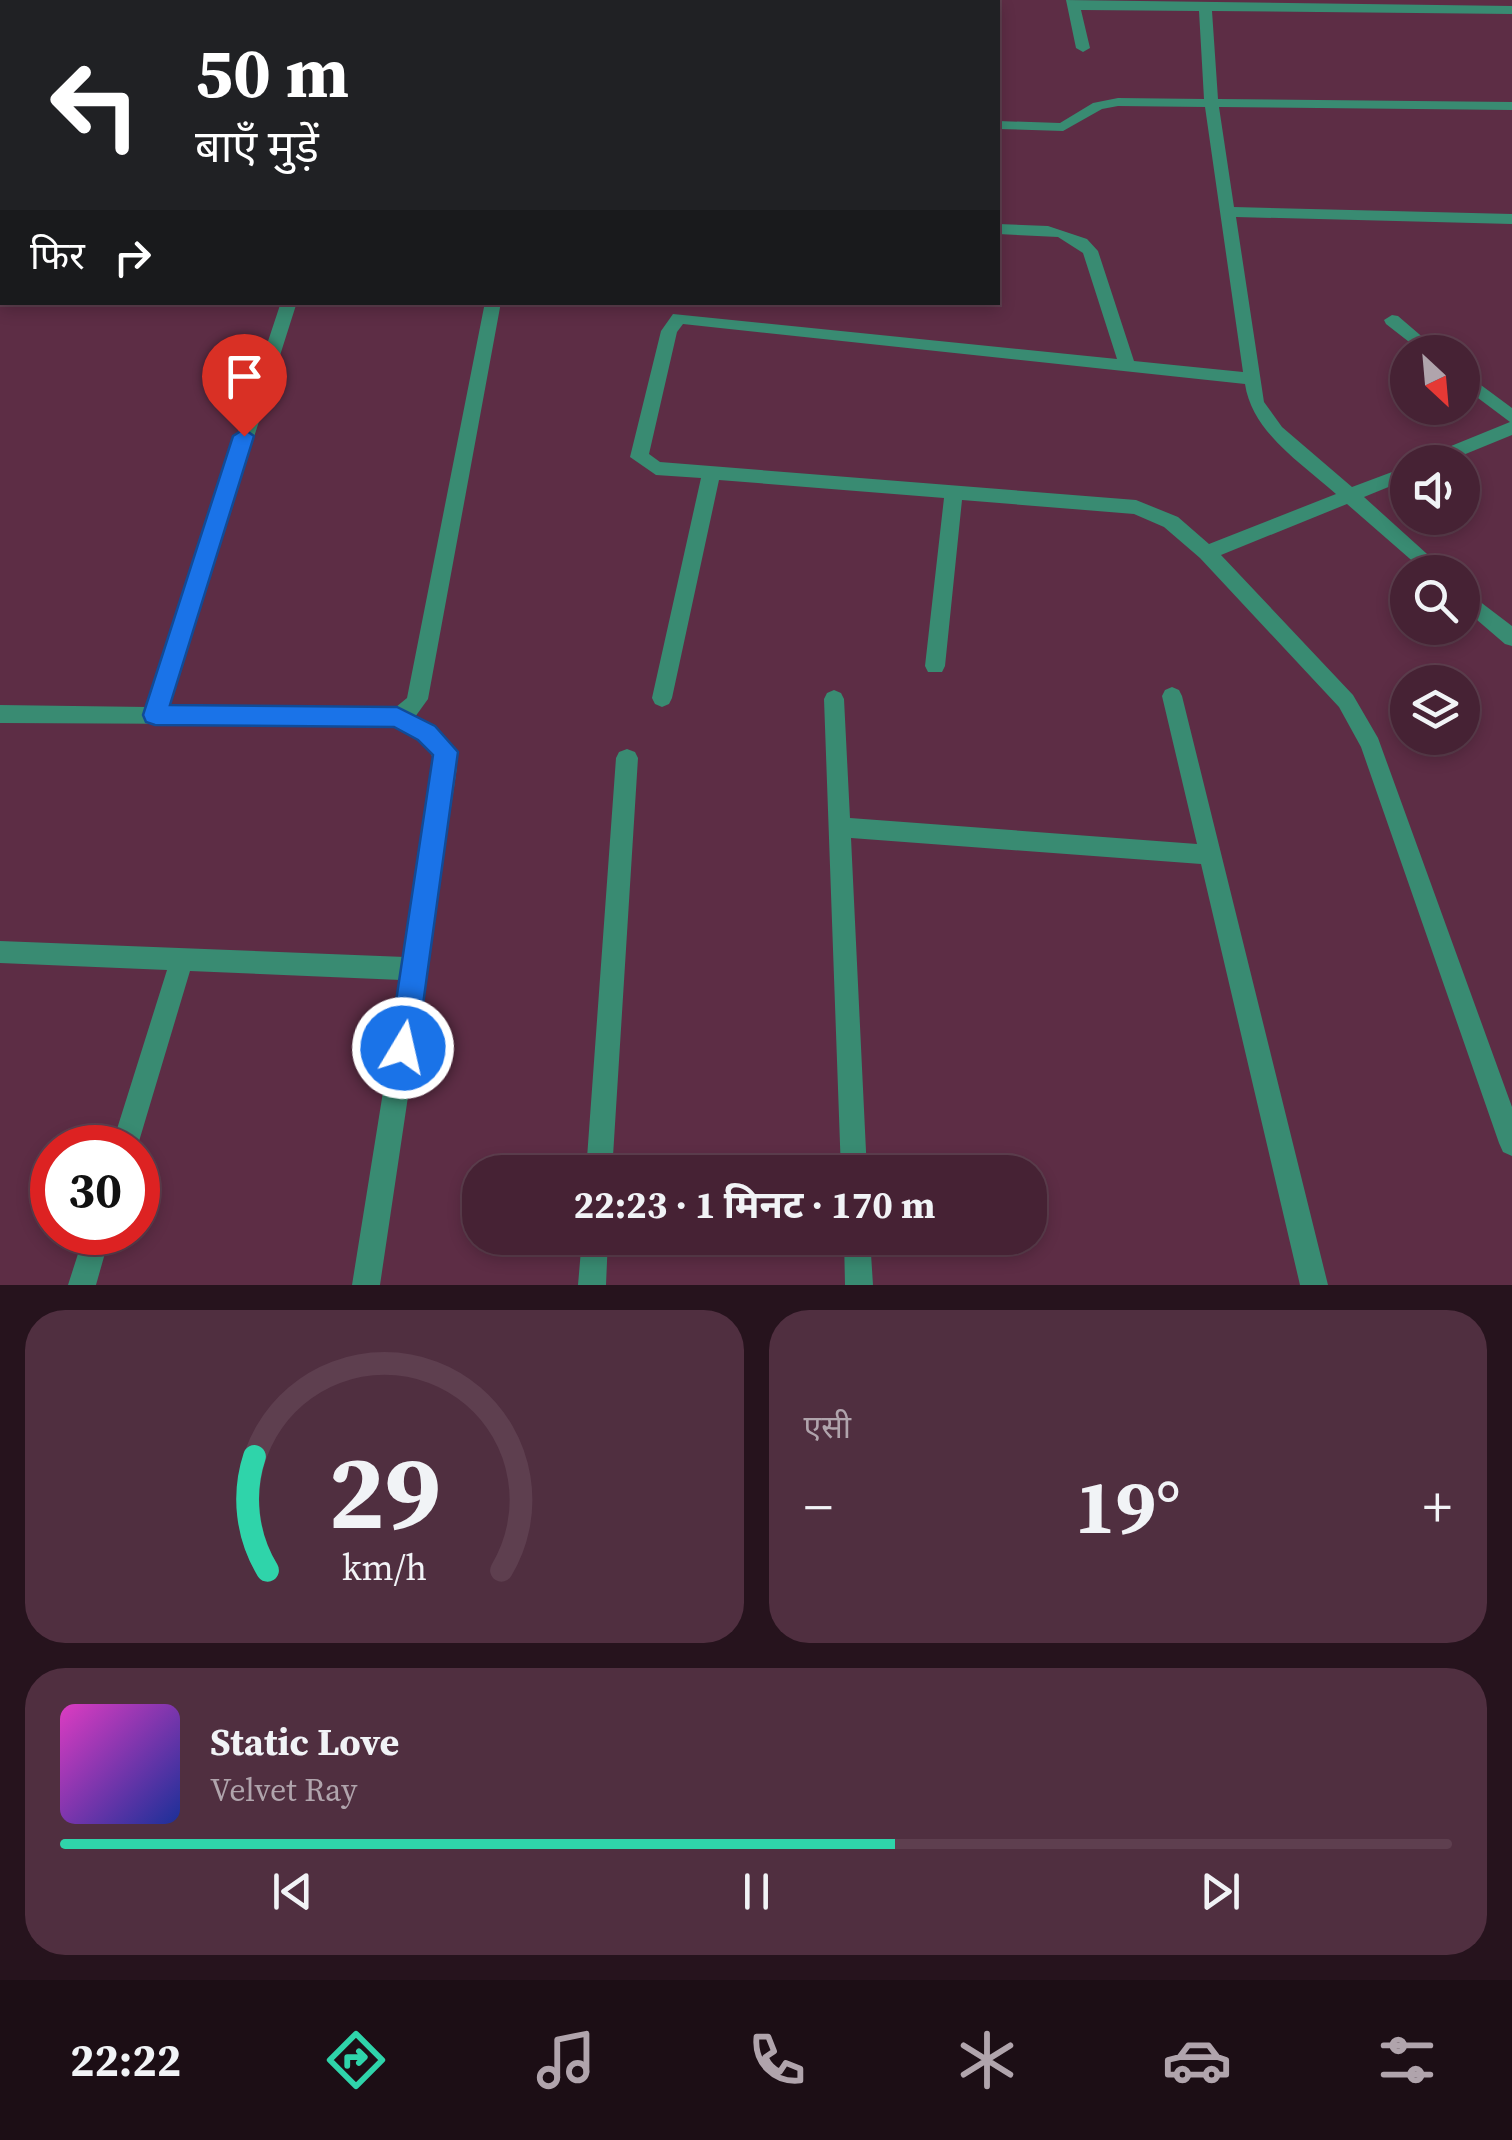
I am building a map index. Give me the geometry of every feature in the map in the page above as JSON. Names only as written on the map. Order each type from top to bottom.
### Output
[{"type":"street","points":[[1083,48],[1072,3],[1512,10]]},
{"type":"street","points":[[1205,7],[1211,102],[1256,403],[1263,418],[1418,555]]},
{"type":"street","points":[[1000,125],[1063,127],[1098,106],[1118,102],[1512,106]]},
{"type":"street","points":[[1229,212],[1512,219]]},
{"type":"street","points":[[1000,229],[1058,233],[1083,242],[1090,251],[1127,365]]},
{"type":"street","points":[[155,715],[288,305]]},
{"type":"street","points":[[397,717],[418,700],[493,305]]},
{"type":"street","points":[[1252,379],[679,318],[669,330],[639,457],[645,465],[656,468],[1136,507],[1171,522],[1207,552],[1346,701],[1371,744],[1512,1143]]},
{"type":"street","points":[[1392,320],[1411,335]]},
{"type":"street","points":[[1480,391],[1512,417]]},
{"type":"street","points":[[1471,445],[1512,428]]},
{"type":"street","points":[[662,698],[711,472]]},
{"type":"street","points":[[1207,552],[1390,479]]},
{"type":"street","points":[[936,666],[954,492]]},
{"type":"street","points":[[1480,610],[1512,638]]},
{"type":"street","points":[[1172,696],[1314,1285]]},
{"type":"street","points":[[834,699],[853,1155]]},
{"type":"street","points":[[0,714],[397,717],[426,733],[446,752],[366,1285]]},
{"type":"street","points":[[600,1155],[627,758]]},
{"type":"street","points":[[840,827],[1210,855]]},
{"type":"street","points":[[0,952],[415,969]]},
{"type":"street","points":[[131,1125],[182,960]]},
{"type":"street","points":[[82,1285],[91,1255]]},
{"type":"street","points":[[592,1285],[594,1255]]},
{"type":"street","points":[[858,1255],[859,1285]]},
{"type":"route","points":[[244,436],[155,715],[397,717],[426,733],[446,752],[403,1048]]}]
